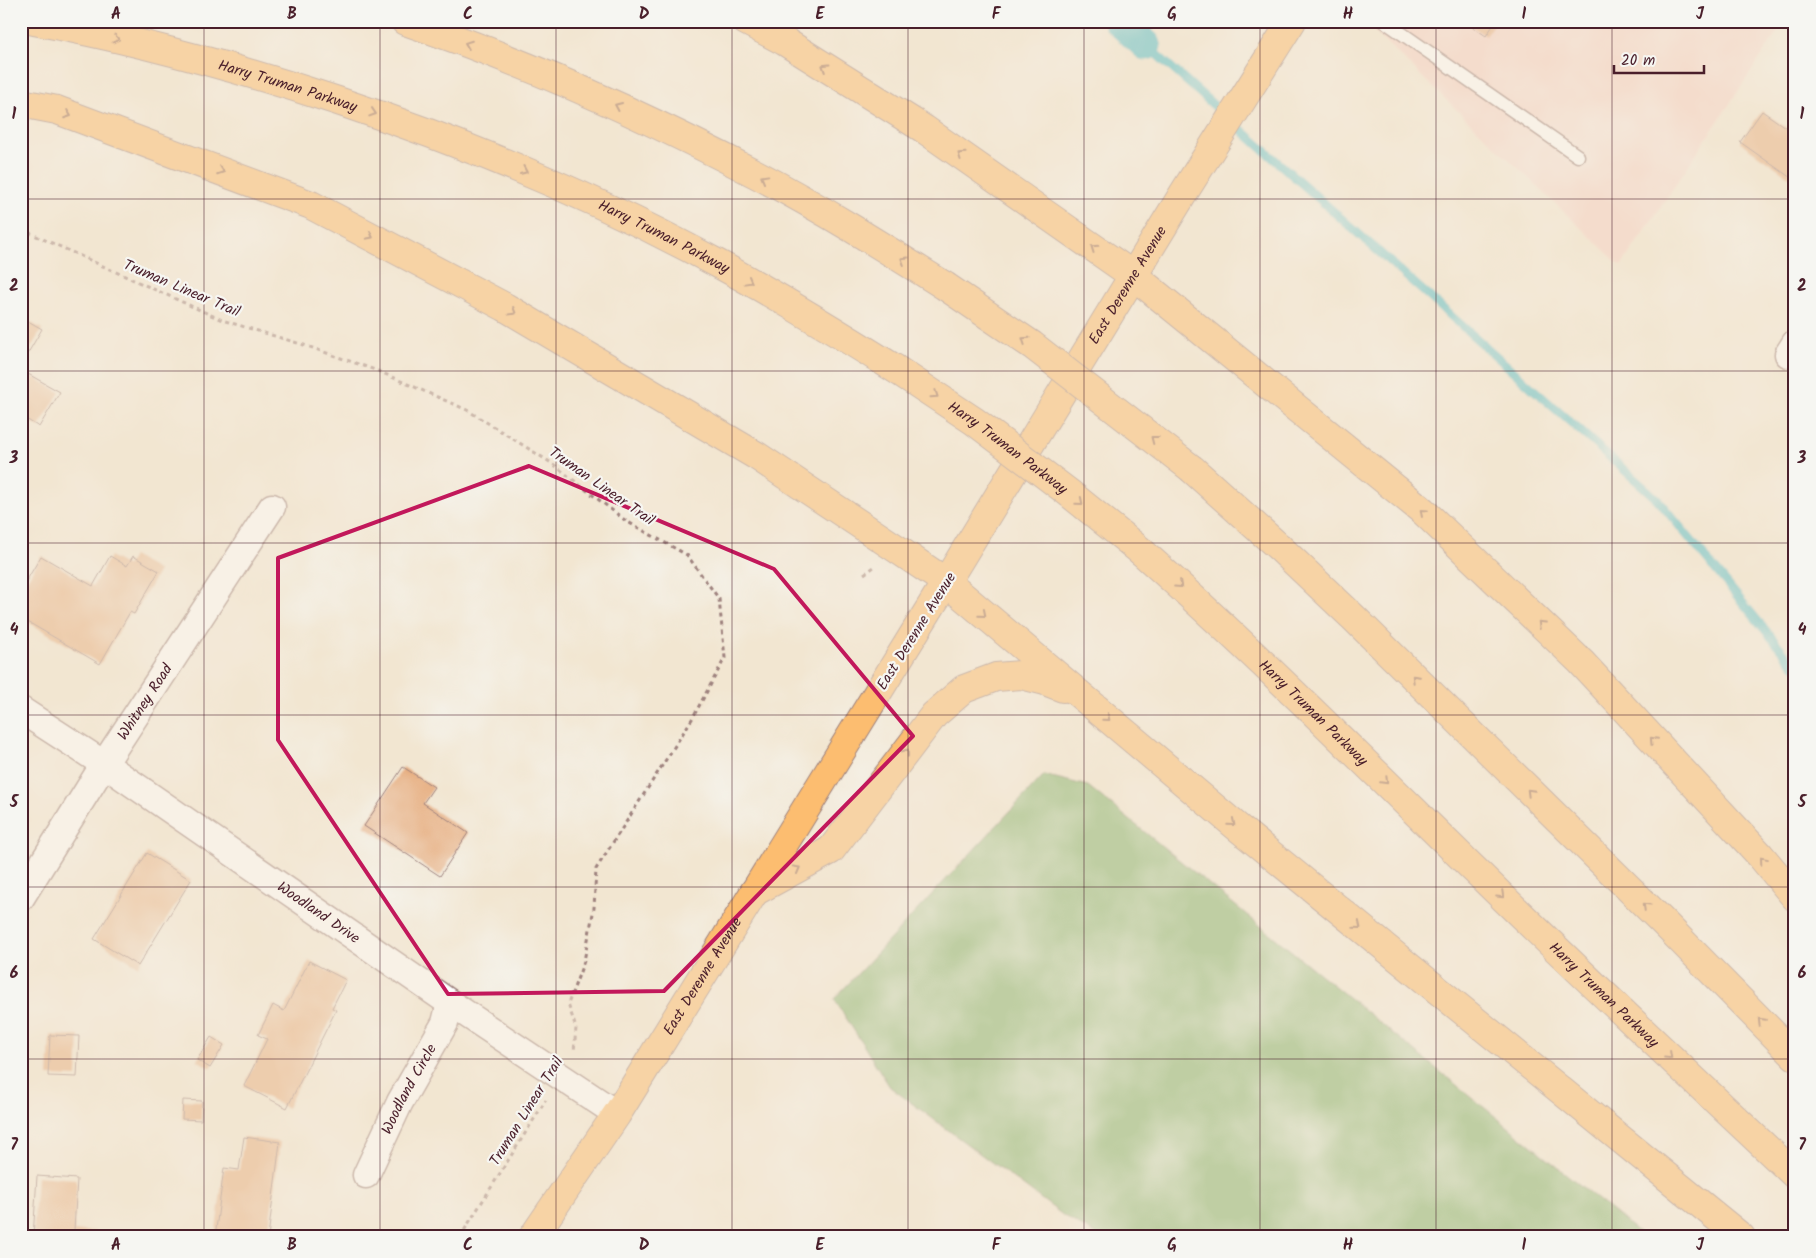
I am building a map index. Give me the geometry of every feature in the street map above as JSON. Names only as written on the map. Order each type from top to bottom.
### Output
[{"type":"main road","name":"Harry Truman Parkway","points":[[34,21],[183,54],[292,86],[397,120],[503,161],[608,208],[712,260],[801,310],[894,368],[974,421],[1069,493],[1142,552],[1218,619],[1595,987],[1795,1175]]},
{"type":"main road","points":[[405,21],[540,72],[649,120],[757,174],[850,227],[945,286],[1032,345],[1192,469],[1281,549],[1355,619],[1663,922],[1795,1056]]},
{"type":"main road","points":[[746,21],[784,41],[924,129],[1134,276],[1422,511],[1581,662],[1760,855],[1795,897]]},
{"type":"main road","name":"East Derenne Avenue","points":[[533,1237],[617,1114],[1183,194],[1292,21]]},
{"type":"main road","points":[[21,103],[57,110],[311,205],[505,307],[749,451],[946,582],[1236,826],[1741,1237]]},
{"type":"main road","points":[[754,892],[831,850],[934,715],[964,689],[996,677],[1021,675],[1045,681],[1080,695]]},
{"type":"street","name":"Whitney Road","points":[[21,898],[104,764],[272,507]]},
{"type":"street","name":"Woodland Drive","points":[[21,710],[104,764],[450,1004],[617,1114]]},
{"type":"street","name":"Woodland Circle","points":[[366,1175],[400,1102],[445,1023],[450,1004]]},
{"type":"lane","points":[[1384,21],[1578,156]]},
{"type":"path","name":"Truman Linear Trail","points":[[21,230],[222,320],[378,370],[467,410],[553,464],[626,521],[687,555],[719,599],[725,658],[692,719],[596,869],[594,908],[584,961],[568,1004],[576,1028],[574,1057],[460,1237]]},
{"type":"highlighted area","points":[[529,466],[774,569],[913,736],[664,991],[448,994],[278,740],[278,558]]},
{"type":"shaded area","points":[[1380,21],[1785,21],[1621,266],[1374,31]]},
{"type":"green space","points":[[1044,775],[1088,786],[1644,1237],[1101,1237],[1064,1216],[890,1087],[834,999]]},
{"type":"building","points":[[1464,21],[1496,21],[1486,36]]},
{"type":"building","points":[[1762,111],[1795,134],[1795,173],[1791,178],[1740,142]]},
{"type":"building","points":[[21,317],[42,329],[21,365]]},
{"type":"building","points":[[21,370],[60,392],[39,427],[21,416]]},
{"type":"building","points":[[41,556],[93,586],[110,556],[127,566],[133,556],[159,571],[134,614],[130,612],[100,664],[21,618],[21,590]]},
{"type":"building","points":[[403,767],[434,787],[423,803],[468,833],[440,876],[364,826]]},
{"type":"building","points":[[147,853],[191,880],[138,966],[94,939]]},
{"type":"building","points":[[309,961],[346,980],[332,1008],[336,1010],[287,1108],[244,1086],[267,1039],[258,1035],[273,1005],[284,1011]]},
{"type":"building","points":[[50,1035],[79,1036],[77,1077],[48,1076]]},
{"type":"building","points":[[211,1037],[224,1045],[210,1068],[197,1060]]},
{"type":"building","points":[[183,1100],[202,1101],[201,1120],[182,1119]]},
{"type":"building","points":[[244,1137],[280,1142],[268,1237],[215,1237],[224,1168],[239,1170]]},
{"type":"building","points":[[37,1176],[77,1179],[74,1231],[95,1231],[94,1237],[33,1237]]},
{"type":"waterway","points":[[1119,21],[1146,45]]},
{"type":"waterway","points":[[1146,45],[1657,499],[1795,666]]}]
